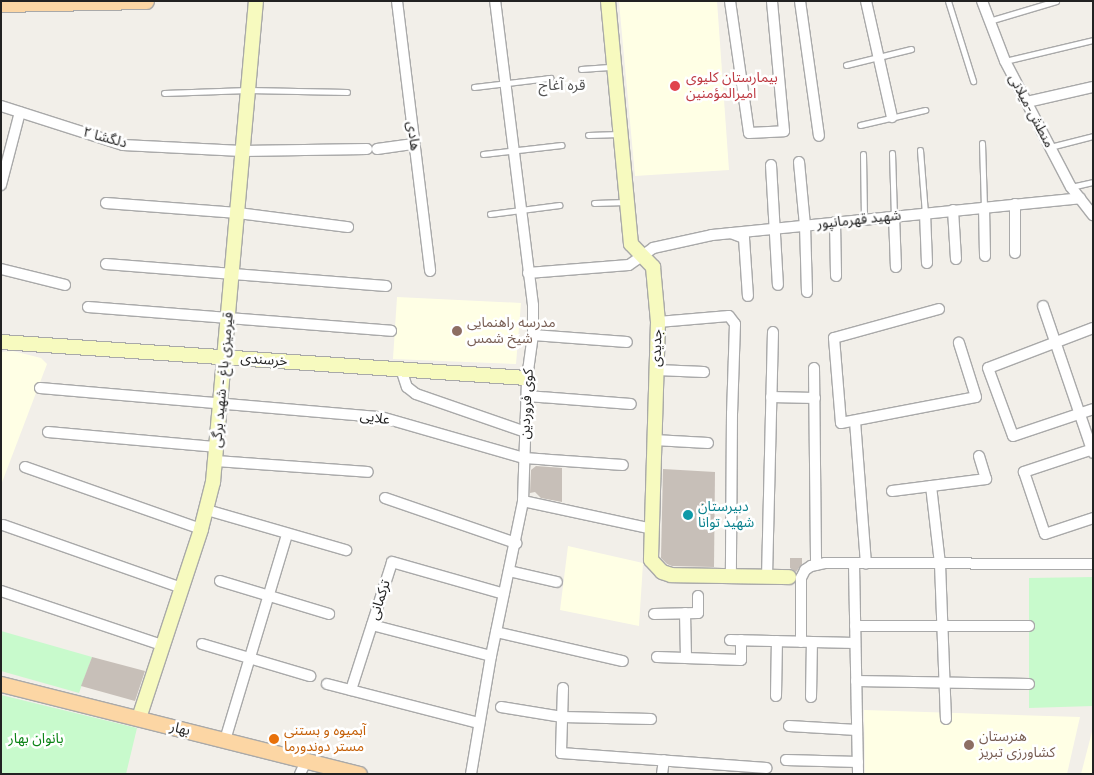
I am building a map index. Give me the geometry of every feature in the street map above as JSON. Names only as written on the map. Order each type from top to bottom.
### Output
[{"type":"main road","points":[[1,4],[146,1]]},
{"type":"main road","name":"بهار","points":[[1,684],[225,740],[303,767],[358,774]]},
{"type":"street","name":"قیرمیزی باغ - شهید برگی","points":[[139,718],[207,510],[216,454],[221,404],[256,1]]},
{"type":"street","name":"هادی","points":[[397,1],[430,271]]},
{"type":"street","name":"کوی فروردین","points":[[471,774],[490,656],[516,543],[523,501],[527,378],[533,335],[533,304],[520,210],[496,1]]},
{"type":"street","name":"جدیدی","points":[[608,1],[631,244],[653,267],[658,322],[651,560],[662,572],[671,575],[795,577]]},
{"type":"street","points":[[730,1],[749,133],[784,131],[772,1]]},
{"type":"street","points":[[800,1],[819,136]]},
{"type":"street","points":[[866,1],[892,117]]},
{"type":"street","name":"منطش-میلانی","points":[[982,1],[1005,61],[1071,187],[1093,215]]},
{"type":"street","points":[[1027,102],[1093,87]]},
{"type":"street","name":"دلگشا ۲","points":[[1,106],[122,145],[242,151],[372,149],[414,144]]},
{"type":"street","points":[[1,185],[6,148],[20,112]]},
{"type":"street","points":[[799,162],[805,225],[807,292]]},
{"type":"street","points":[[771,165],[778,285]]},
{"type":"street","name":"شهید قهرمانپور","points":[[528,273],[629,265],[653,248],[729,233],[1080,198]]},
{"type":"street","points":[[106,202],[238,213],[348,226]]},
{"type":"street","points":[[1015,204],[1016,253]]},
{"type":"street","points":[[984,207],[985,256]]},
{"type":"street","points":[[953,210],[956,259]]},
{"type":"street","points":[[925,213],[927,263]]},
{"type":"street","points":[[894,216],[896,267]]},
{"type":"street","points":[[834,222],[836,276]]},
{"type":"street","points":[[729,233],[744,238],[748,296]]},
{"type":"street","points":[[106,264],[386,286]]},
{"type":"street","points":[[1,269],[65,285]]},
{"type":"street","points":[[1043,306],[1092,450],[1024,472],[1045,534],[1093,518]]},
{"type":"street","points":[[88,307],[391,331]]},
{"type":"street","points":[[939,309],[834,338],[841,423],[976,397],[959,343]]},
{"type":"street","points":[[658,322],[729,316],[736,324],[732,413],[731,576]]},
{"type":"street","points":[[1093,328],[988,368],[1013,436],[1093,409]]},
{"type":"street","points":[[767,577],[773,332]]},
{"type":"street","points":[[533,335],[626,342]]},
{"type":"street","name":"خرسندی","points":[[1,342],[527,378]]},
{"type":"street","points":[[814,368],[821,564]]},
{"type":"street","points":[[401,369],[407,387],[416,394],[526,432]]},
{"type":"street","points":[[656,370],[704,372]]},
{"type":"street","name":"علایی","points":[[40,388],[381,417],[524,458],[623,466]]},
{"type":"street","points":[[527,396],[631,404]]},
{"type":"street","points":[[771,397],[814,398]]},
{"type":"street","points":[[855,421],[866,564]]},
{"type":"street","points":[[48,432],[368,472]]},
{"type":"street","points":[[654,440],[708,443]]},
{"type":"street","points":[[892,491],[986,479],[979,456]]},
{"type":"street","points":[[25,467],[201,529]]},
{"type":"street","points":[[932,486],[940,564],[946,719]]},
{"type":"street","points":[[385,498],[516,543]]},
{"type":"street","points":[[523,501],[652,529]]},
{"type":"street","points":[[207,510],[346,550]]},
{"type":"street","points":[[3,525],[182,588]]},
{"type":"street","points":[[225,740],[287,534]]},
{"type":"street","name":"ترکمانی","points":[[351,690],[392,562],[504,594]]},
{"type":"street","points":[[810,697],[806,642],[795,577],[805,570],[821,564],[1093,564]]},
{"type":"street","points":[[854,564],[858,774]]},
{"type":"street","points":[[509,571],[558,582]]},
{"type":"street","points":[[220,581],[329,614]]},
{"type":"street","points":[[1,591],[164,646]]},
{"type":"street","points":[[654,614],[698,613],[698,596]]},
{"type":"street","points":[[685,613],[686,658]]},
{"type":"street","points":[[372,625],[490,656]]},
{"type":"street","points":[[855,626],[1029,626]]},
{"type":"street","points":[[496,632],[623,662]]},
{"type":"street","points":[[657,657],[741,660],[735,640],[855,643]]},
{"type":"street","points":[[776,696],[777,641]]},
{"type":"street","points":[[202,644],[310,676]]},
{"type":"street","points":[[856,681],[1029,684]]},
{"type":"street","points":[[327,684],[479,723]]},
{"type":"street","points":[[563,688],[560,753],[766,768]]},
{"type":"street","points":[[501,707],[562,717],[651,719]]},
{"type":"street","points":[[789,726],[857,730]]},
{"type":"street","points":[[662,774],[664,760]]},
{"type":"street","points":[[786,760],[858,762]]},
{"type":"lane","points":[[948,1],[973,81]]},
{"type":"lane","points":[[989,21],[1056,1]]},
{"type":"lane","points":[[1005,61],[1093,40]]},
{"type":"lane","points":[[846,65],[912,49]]},
{"type":"lane","points":[[581,69],[615,66]]},
{"type":"lane","points":[[474,88],[550,78]]},
{"type":"lane","points":[[164,93],[248,90],[347,92]]},
{"type":"lane","points":[[860,125],[925,110]]},
{"type":"lane","points":[[588,135],[621,134]]},
{"type":"lane","points":[[1050,147],[1093,136]]},
{"type":"lane","points":[[982,143],[984,207]]},
{"type":"lane","points":[[483,154],[561,145]]},
{"type":"lane","points":[[920,150],[925,213]]},
{"type":"lane","points":[[892,153],[894,216]]},
{"type":"lane","points":[[862,154],[864,219]]},
{"type":"lane","points":[[1071,187],[1093,182]]},
{"type":"lane","points":[[594,202],[628,202]]},
{"type":"lane","points":[[490,214],[559,205]]},
{"type":"shaded area","name":"بیمارستان کلیوی امیرالمؤمنین","points":[[717,1],[729,170],[635,176],[619,2]]},
{"type":"shaded area","name":"مدرسه راهنمایی شیخ شمس","points":[[397,297],[521,303],[516,364],[393,359]]},
{"type":"shaded area","points":[[13,351],[41,358],[47,364],[1,485],[1,352]]},
{"type":"shaded area","points":[[568,546],[643,563],[639,626],[560,610]]},
{"type":"shaded area","name":"هنرستان کشاورزی تبریز","points":[[864,710],[1080,717],[1067,774],[865,774]]},
{"type":"shaded area","points":[[1093,728],[1093,774],[1081,774]]},
{"type":"green space","points":[[1093,577],[1093,706],[1029,708],[1029,578]]},
{"type":"green space","points":[[1,631],[92,657],[79,693],[1,671]]},
{"type":"green space","name":"بانوان بهار","points":[[1,695],[137,728],[126,774],[1,774]]},
{"type":"building","points":[[536,466],[562,468],[562,502],[541,498],[535,492],[530,493],[531,470]]},
{"type":"building","name":"دبیرستان شهید توانا","points":[[663,469],[715,472],[714,567],[672,566],[661,558]]},
{"type":"building","points":[[790,558],[802,558],[802,564],[796,572],[790,568]]},
{"type":"building","points":[[92,657],[145,671],[135,701],[81,686]]},
{"type":"place","name":"بیمارستان کلیوی امیرالمؤمنین","points":[[675,86]]},
{"type":"place","name":"مدرسه راهنمایی شیخ شمس","points":[[457,331]]},
{"type":"place","name":"دبیرستان شهید توانا","points":[[688,515]]},
{"type":"place","name":"آبمیوه و بستنی مستر دوندورما","points":[[274,739]]},
{"type":"place","name":"هنرستان کشاورزی تبریز","points":[[969,745]]},
{"type":"district","name":"قره آغاج","points":[[562,86]]}]
